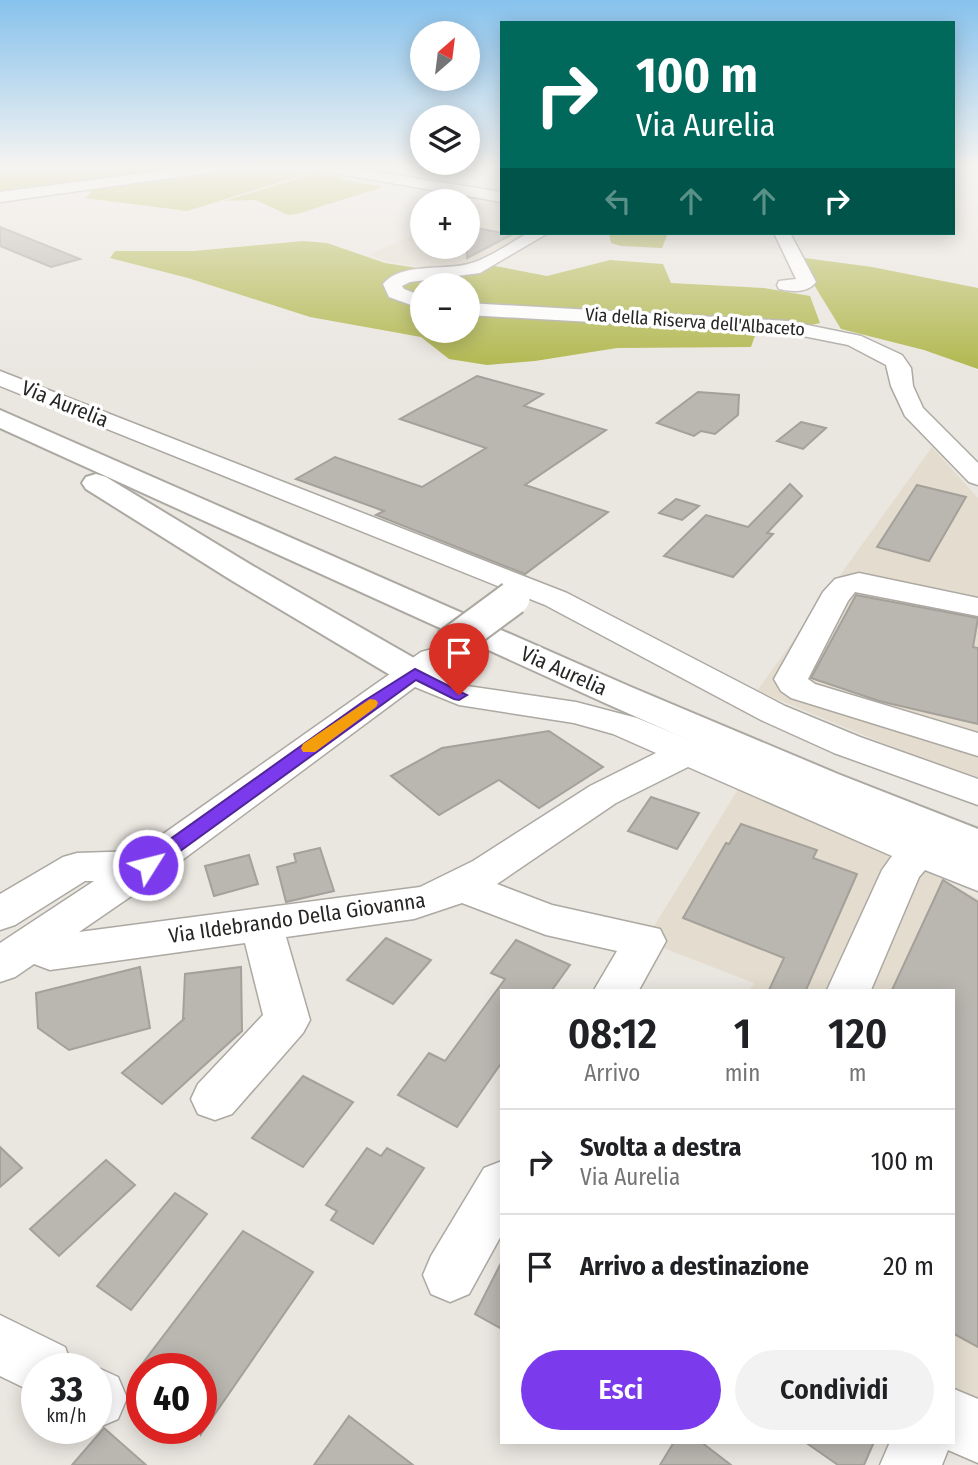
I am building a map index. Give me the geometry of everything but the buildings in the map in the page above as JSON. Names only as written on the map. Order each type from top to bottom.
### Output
[{"type":"highway","name":"Via Aurelia","points":[[0,403],[830,765],[978,823]]},
{"type":"highway","name":"Via Aurelia","points":[[0,418],[618,695],[836,789],[978,846]]},
{"type":"highway","points":[[0,429],[58,460],[242,573],[415,674]]},
{"type":"street","points":[[437,273],[474,269],[536,235]]},
{"type":"street","points":[[783,235],[807,282],[802,285],[786,285]]},
{"type":"street","points":[[410,276],[392,284],[396,293],[410,298]]},
{"type":"street","name":"Via della Riserva dell'Albaceto","points":[[480,310],[788,327],[854,340],[894,360],[900,368],[902,386],[913,411],[978,477]]},
{"type":"street","name":"Via Aurelia","points":[[0,378],[520,593],[573,608],[773,713],[870,754],[978,793]]},
{"type":"street","points":[[978,607],[859,582],[845,584],[834,598],[792,679],[793,684],[803,691],[978,746]]},
{"type":"street","points":[[0,965],[148,865],[369,704],[415,674],[520,593]]},
{"type":"street","name":"Via Aurelia","points":[[415,674],[459,695],[576,713],[625,726],[691,753]]},
{"type":"street","points":[[691,753],[842,820],[978,876]]},
{"type":"street","name":"Via Ildebrando Della Giovanna","points":[[35,943],[50,953],[414,904],[443,897],[463,887],[626,779],[691,753]]},
{"type":"street","points":[[849,989],[902,870],[920,850]]},
{"type":"street","points":[[0,914],[77,867],[148,865]]},
{"type":"street","points":[[463,887],[545,919],[645,941],[617,989]]},
{"type":"street","name":"Via Ildebrando Della Giovanna","points":[[215,1099],[287,1020],[261,924]]},
{"type":"street","points":[[450,1275],[500,1188]]},
{"type":"street","points":[[0,1344],[21,1355]]},
{"type":"street","points":[[955,1420],[978,1433]]},
{"type":"street","points":[[911,1465],[920,1444]]},
{"type":"shaded area","points":[[480,234],[535,235],[481,266],[435,269],[389,262],[369,255],[410,236],[410,259],[480,259]]},
{"type":"shaded area","points":[[932,447],[978,498],[978,779],[919,758],[757,691]]},
{"type":"shaded area","points":[[740,786],[944,880],[978,899],[978,1407],[955,1394],[955,989],[751,989],[754,983],[645,941]]},
{"type":"green space","points":[[609,235],[667,235],[662,248],[611,243]]},
{"type":"green space","points":[[303,241],[327,243],[385,263],[431,270],[410,273],[410,276],[390,281],[410,297],[410,335],[310,317],[188,278],[110,258],[115,251],[194,251]]},
{"type":"green space","points":[[797,257],[872,267],[978,288],[978,369],[924,350],[841,329]]},
{"type":"green space","points":[[610,260],[663,264],[671,283],[764,288],[810,296],[820,323],[802,327],[480,306],[480,273],[443,273],[490,265],[547,276]]},
{"type":"green space","points":[[410,278],[410,295],[396,288]]},
{"type":"green space","points":[[480,311],[758,327],[751,347],[617,348],[535,361],[487,365],[449,359],[429,343],[480,343]]},
{"type":"slow traffic","points":[[309,748],[370,703]]},
{"type":"route","points":[[148,865],[369,704],[415,674],[459,695]]}]
